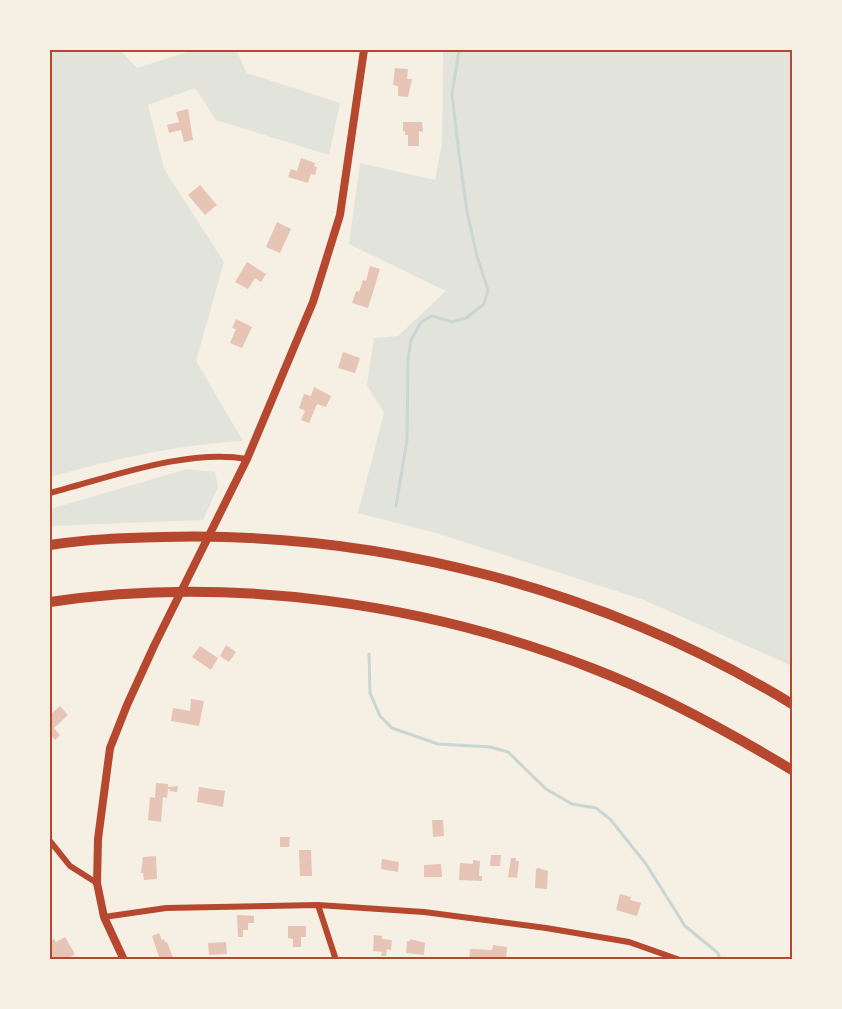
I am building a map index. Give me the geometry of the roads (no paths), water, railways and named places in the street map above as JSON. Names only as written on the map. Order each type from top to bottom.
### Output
[{"type":"highway","points":[[50,545],[104,539],[183,536],[236,537],[302,542],[432,562],[525,585],[613,616],[743,675],[792,704]]},
{"type":"highway","points":[[50,602],[154,593],[209,593],[330,602],[421,618],[509,640],[584,665],[716,725],[792,770]]},
{"type":"main road","points":[[124,960],[104,917],[97,883],[99,830],[110,748],[154,646],[248,459],[313,302],[340,215],[364,50]]},
{"type":"street","points":[[50,493],[138,469],[191,459],[226,456],[248,459]]},
{"type":"street","points":[[50,841],[70,866],[97,883]]},
{"type":"street","points":[[318,905],[336,960]]},
{"type":"street","points":[[104,917],[166,908],[318,905],[424,912],[546,928],[629,942],[680,960]]},
{"type":"waterway","points":[[396,506],[407,440],[408,360],[411,340],[421,322],[432,316],[452,322],[466,318],[484,304],[488,290],[477,256],[467,211],[458,146],[452,94],[459,50]]},
{"type":"waterway","points":[[369,654],[370,693],[380,716],[392,728],[438,744],[490,747],[508,752],[546,789],[572,804],[596,808],[610,819],[646,864],[685,926],[718,953],[720,960]]}]
